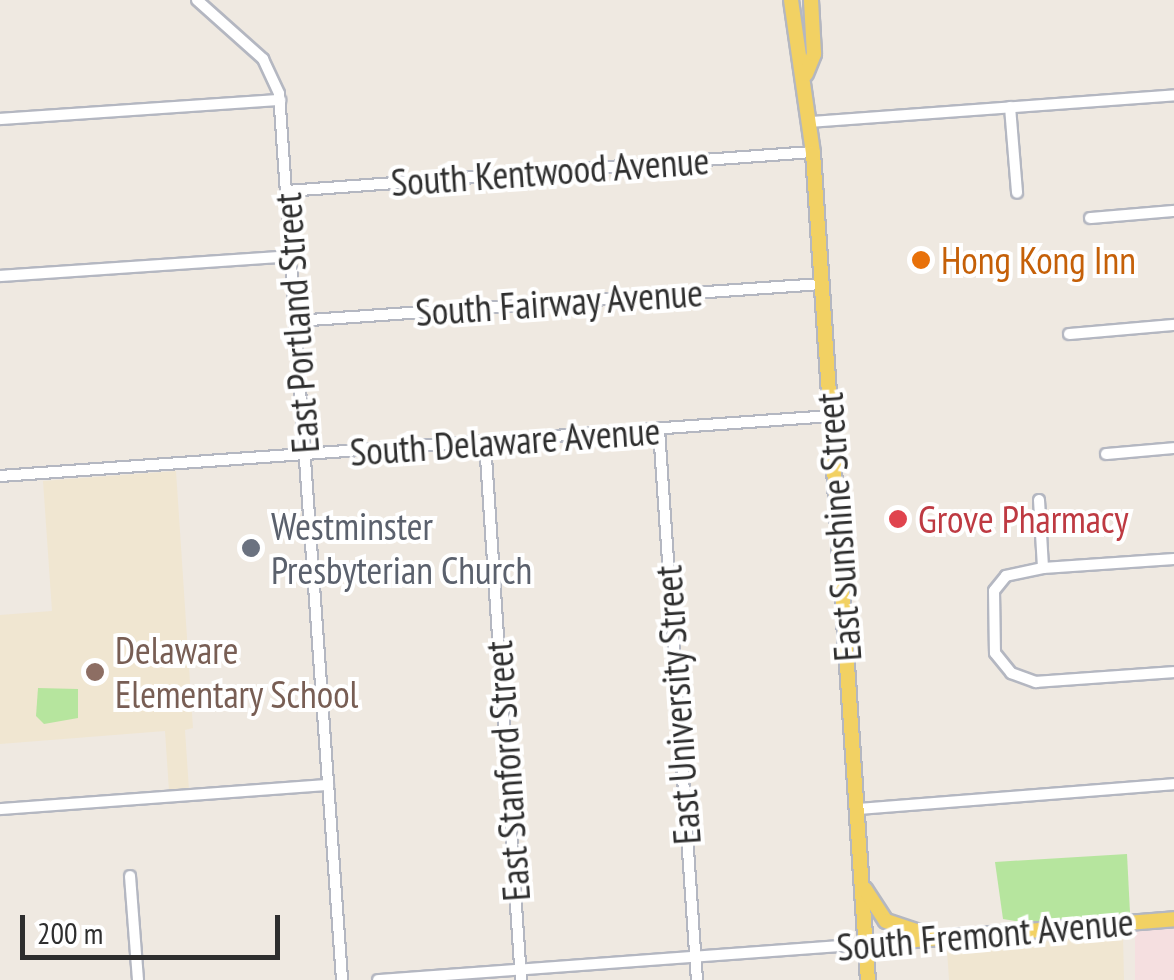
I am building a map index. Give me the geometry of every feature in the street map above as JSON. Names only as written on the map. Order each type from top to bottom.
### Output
[{"type":"main road","name":"East Sunshine Street","points":[[790,0],[795,53],[806,74]]},
{"type":"main road","name":"East Sunshine Street","points":[[814,0],[814,44],[806,74],[868,980]]},
{"type":"main road","points":[[862,881],[886,921],[938,938]]},
{"type":"main road","name":"South Fremont Avenue","points":[[866,944],[1174,919]]},
{"type":"street","name":"East Portland Street","points":[[197,0],[263,58],[280,100],[342,980]]},
{"type":"street","points":[[810,122],[1174,94]]},
{"type":"street","points":[[0,119],[280,100]]},
{"type":"street","points":[[1010,107],[1018,193]]},
{"type":"street","name":"South Kentwood Avenue","points":[[287,191],[812,152]]},
{"type":"street","points":[[1090,218],[1174,211]]},
{"type":"street","points":[[0,276],[292,256]]},
{"type":"street","name":"South Fairway Avenue","points":[[296,321],[821,284]]},
{"type":"street","points":[[1070,334],[1174,325]]},
{"type":"street","name":"South Delaware Avenue","points":[[0,476],[831,416]]},
{"type":"street","name":"East University Street","points":[[659,430],[697,980]]},
{"type":"street","name":"East Stanford Street","points":[[485,442],[521,975]]},
{"type":"street","points":[[1106,454],[1174,448]]},
{"type":"street","points":[[1040,500],[1043,568]]},
{"type":"street","points":[[1174,559],[1043,568],[1006,576],[994,592],[995,653],[1011,673],[1036,682],[1174,672]]},
{"type":"street","points":[[856,809],[1174,784]]},
{"type":"street","points":[[0,810],[328,786]]},
{"type":"street","points":[[130,876],[138,980]]},
{"type":"street","name":"South Fremont Avenue","points":[[378,980],[521,975],[696,956],[866,944]]},
{"type":"shaded area","name":"Delaware Elementary School","points":[[176,471],[193,728],[185,730],[189,790],[169,791],[165,731],[0,744],[0,615],[52,611],[43,481]]},
{"type":"shaded area","points":[[1135,929],[1174,929],[1174,980],[1135,980]]},
{"type":"shaded area","points":[[1123,935],[1124,980],[949,980],[947,950]]},
{"type":"green space","points":[[38,688],[78,689],[78,718],[44,724],[36,716]]},
{"type":"green space","points":[[1127,854],[1130,913],[1028,923],[1003,919],[995,862]]},
{"type":"place","name":"Hong Kong Inn","points":[[921,260]]},
{"type":"place","name":"Grove Pharmacy","points":[[898,519]]},
{"type":"place","name":"Westminster Presbyterian Church","points":[[251,548]]},
{"type":"place","name":"Delaware Elementary School","points":[[95,672]]}]
